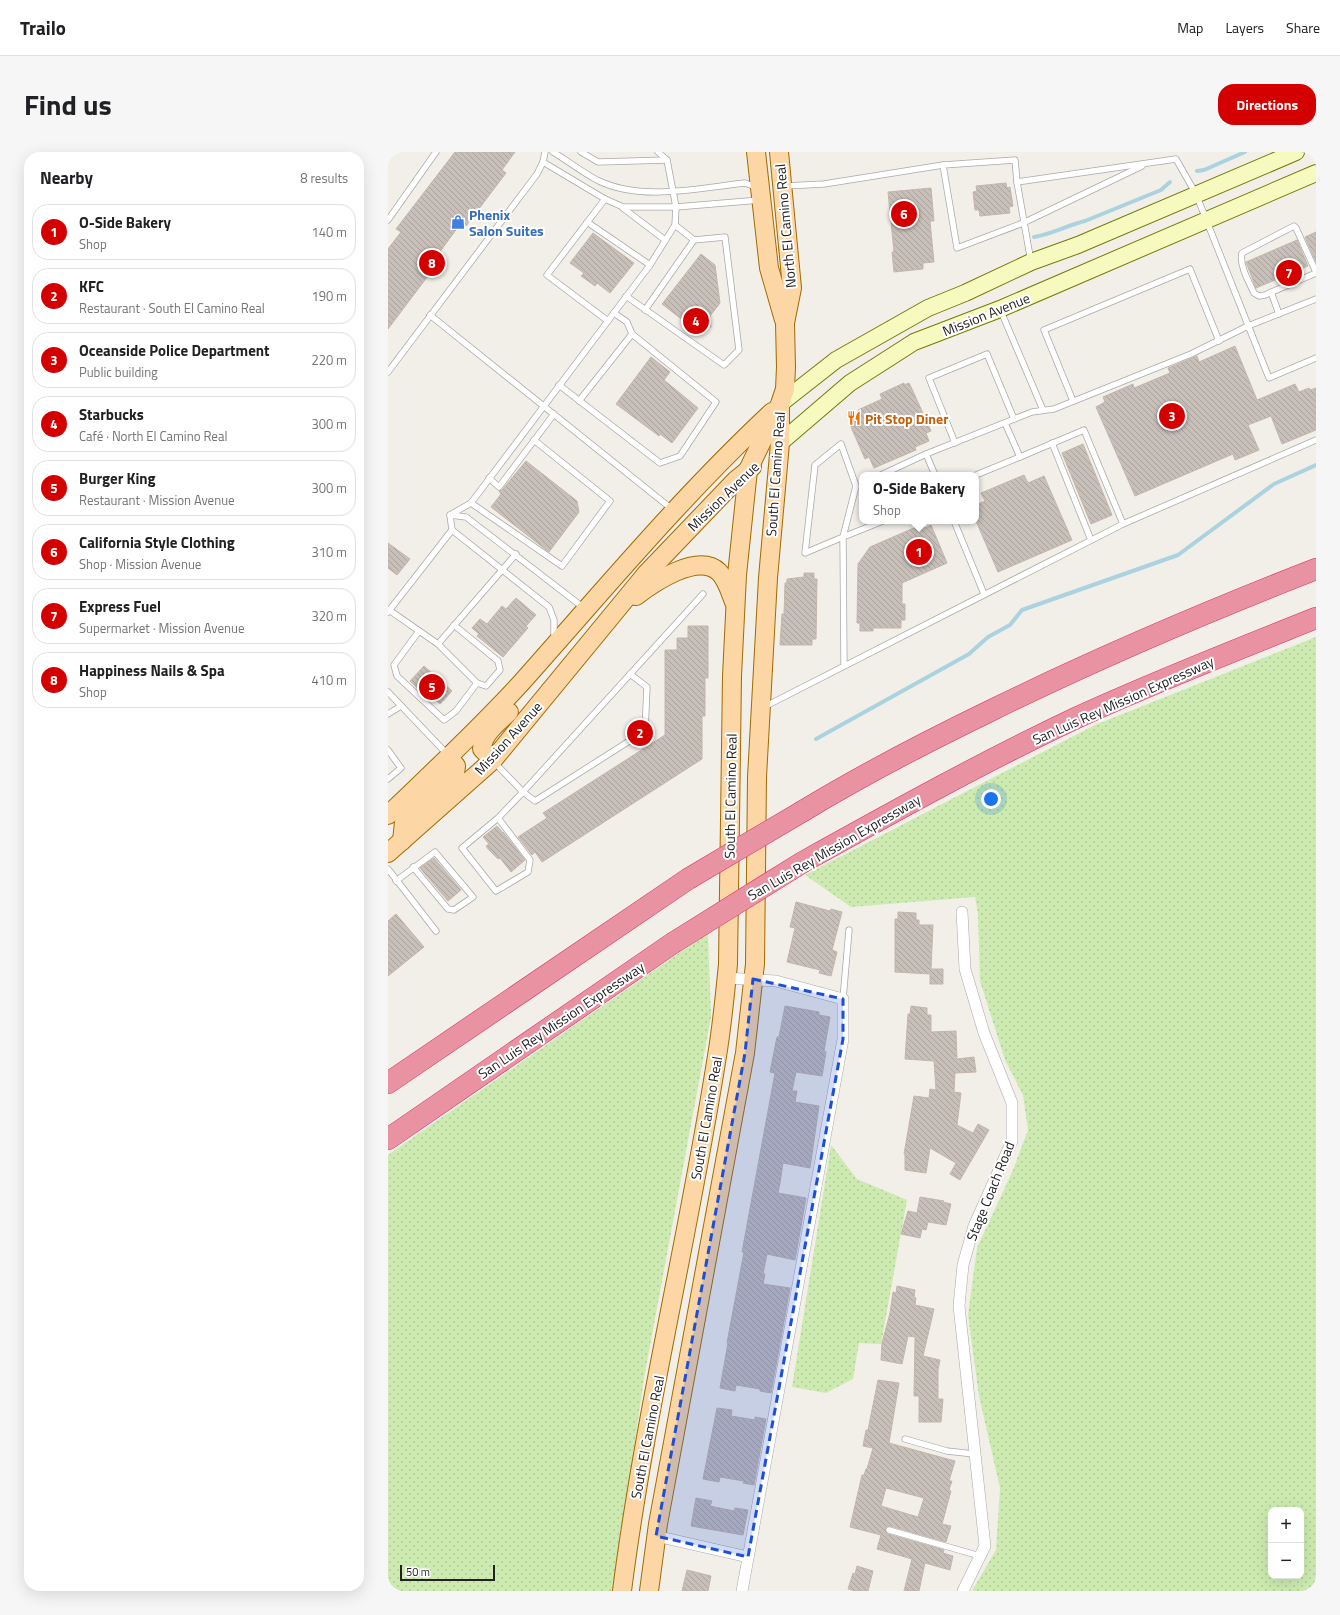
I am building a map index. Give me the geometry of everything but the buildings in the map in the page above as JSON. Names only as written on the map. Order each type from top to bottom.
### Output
[{"type":"highway","points":[[388,1083],[688,879],[886,764],[1047,683],[1135,643],[1316,569]]},
{"type":"highway","name":"San Luis Rey Mission Expressway","points":[[388,1139],[674,943],[803,862],[954,779],[1076,718],[1156,683],[1316,618]]},
{"type":"main road","name":"North El Camino Real","points":[[756,152],[769,268],[785,323]]},
{"type":"main road","points":[[768,152],[774,172],[783,186]]},
{"type":"main road","name":"North El Camino Real","points":[[779,152],[792,288],[785,323],[785,389],[780,404]]},
{"type":"main road","name":"Mission Avenue","points":[[388,815],[449,757],[520,684],[715,467],[780,404],[836,360],[928,308],[965,293],[1031,262],[1078,244],[1296,152]]},
{"type":"main road","name":"Mission Avenue","points":[[388,853],[493,760],[646,574],[736,480],[850,383],[914,342],[1000,309],[1316,173]]},
{"type":"main road","points":[[761,194],[768,191],[773,210],[781,257],[791,274]]},
{"type":"main road","name":"South El Camino Real","points":[[649,1591],[656,1536],[745,1053],[755,956],[757,777],[768,578],[780,443],[780,404]]},
{"type":"main road","name":"South El Camino Real","points":[[622,1591],[631,1521],[718,1054],[726,978],[732,676],[737,575],[748,470],[780,404]]},
{"type":"main road","points":[[614,612],[652,584],[673,573],[686,568],[704,566],[718,571],[724,579],[736,608]]},
{"type":"main road","points":[[557,683],[555,668],[590,622],[586,609]]},
{"type":"main road","points":[[493,760],[482,749],[482,743],[520,700],[520,684]]},
{"type":"main road","points":[[402,841],[404,822],[455,774],[456,766],[449,757]]},
{"type":"street","name":"Stage Coach Road","points":[[962,912],[965,969],[984,1033],[1012,1103],[1012,1141],[974,1226],[963,1265],[959,1306],[984,1546],[981,1556],[963,1591]]},
{"type":"street","points":[[726,978],[776,981],[843,999],[843,1039],[742,1591]]},
{"type":"street","points":[[656,1536],[748,1557]]},
{"type":"lane","points":[[388,220],[436,152]]},
{"type":"lane","points":[[388,372],[533,179],[543,162],[545,152]]},
{"type":"lane","points":[[553,152],[598,180],[627,190],[655,192],[745,183],[761,194]]},
{"type":"lane","points":[[581,152],[598,162],[667,160]]},
{"type":"lane","points":[[450,515],[471,503],[650,265],[675,225],[676,207],[667,160],[658,152]]},
{"type":"lane","points":[[1018,182],[1176,159],[1196,194],[1269,378],[1316,358]]},
{"type":"lane","points":[[783,186],[824,184],[943,165],[1015,160],[1023,223],[1031,262]]},
{"type":"lane","points":[[543,162],[605,200],[623,207],[665,240]]},
{"type":"lane","points":[[943,165],[957,248],[1023,223],[1148,163]]},
{"type":"lane","points":[[623,207],[676,207],[761,194]]},
{"type":"lane","points":[[605,200],[547,275],[608,321]]},
{"type":"lane","points":[[588,222],[650,265]]},
{"type":"lane","points":[[626,296],[724,365],[739,350],[725,237],[694,240],[675,225]]},
{"type":"lane","points":[[1294,226],[1316,272],[1259,296],[1254,293],[1242,262],[1242,252],[1294,226]]},
{"type":"lane","points":[[645,310],[694,240]]},
{"type":"lane","points":[[1073,401],[1044,330],[1190,269],[1219,341]]},
{"type":"lane","points":[[1271,292],[1279,314]]},
{"type":"lane","points":[[887,472],[926,454],[1032,412],[1054,409],[1191,354],[1248,326],[1316,299]]},
{"type":"lane","points":[[1000,309],[1043,410]]},
{"type":"lane","points":[[559,385],[660,463],[680,456],[716,402],[632,334],[627,322],[614,313]]},
{"type":"lane","points":[[430,315],[675,512]]},
{"type":"lane","points":[[579,401],[632,334]]},
{"type":"lane","points":[[955,443],[929,378],[987,354],[1014,419]]},
{"type":"lane","points":[[489,478],[499,486],[554,414]]},
{"type":"lane","points":[[1005,423],[1020,456]]},
{"type":"lane","points":[[979,474],[1084,430],[1123,524]]},
{"type":"lane","points":[[471,503],[562,566],[610,501],[534,440]]},
{"type":"lane","points":[[761,708],[1123,524],[1316,440]]},
{"type":"lane","points":[[1052,443],[1092,540]]},
{"type":"lane","points":[[844,665],[843,538],[859,485],[841,444],[815,465],[805,553],[843,538],[876,524]]},
{"type":"lane","points":[[926,454],[934,472]]},
{"type":"lane","points":[[450,515],[452,530],[549,607],[554,620],[554,645]]},
{"type":"lane","points":[[450,515],[466,517],[586,609]]},
{"type":"lane","points":[[955,524],[984,594]]},
{"type":"lane","points":[[452,530],[388,611],[438,644],[477,683],[486,686],[500,670],[498,660],[454,625]]},
{"type":"lane","points":[[438,644],[516,554]]},
{"type":"lane","points":[[498,818],[530,860],[528,872],[496,890],[462,848],[498,818],[523,792],[703,594]]},
{"type":"lane","points":[[419,631],[394,665],[397,676],[444,720],[456,711],[477,683]]},
{"type":"lane","points":[[493,760],[523,792],[535,801],[645,731],[647,687],[630,674]]},
{"type":"lane","points":[[388,692],[449,757]]},
{"type":"lane","points":[[388,714],[400,706]]},
{"type":"lane","points":[[388,750],[401,768],[388,779]]},
{"type":"lane","points":[[396,881],[413,868],[435,852],[473,897],[454,910],[448,909],[413,868]]},
{"type":"lane","points":[[388,869],[436,931]]},
{"type":"lane","points":[[843,999],[849,930]]},
{"type":"lane","points":[[905,1440],[947,1451],[974,1454]]},
{"type":"lane","points":[[889,1530],[981,1556]]},
{"type":"highlighted area","points":[[753,979],[843,999],[843,1039],[748,1557],[656,1536],[745,1053]]},
{"type":"green space","points":[[1316,637],[1316,1591],[972,1591],[996,1550],[1000,1488],[979,1396],[968,1315],[977,1248],[1013,1170],[1028,1130],[1023,1095],[1005,1060],[980,981],[978,914],[975,897],[851,907],[805,875],[1095,725]]},
{"type":"green space","points":[[708,933],[711,1017],[644,1378],[614,1591],[388,1591],[388,1155]]},
{"type":"green space","points":[[831,1145],[857,1179],[907,1200],[881,1344],[859,1343],[853,1379],[826,1393],[792,1387]]},
{"type":"waterway","points":[[1197,171],[1204,170],[1245,152]]},
{"type":"waterway","points":[[1034,237],[1085,221],[1161,190],[1170,182]]},
{"type":"waterway","points":[[816,739],[969,654],[988,637],[1010,625],[1022,610],[1178,555],[1274,484],[1316,465]]},
{"type":"place","name":"California Style Clothing","points":[[904,214]]},
{"type":"place","name":"Phenix Salon Suites","points":[[458,222]]},
{"type":"place","name":"Happiness Nails & Spa","points":[[432,263]]},
{"type":"place","name":"Express Fuel","points":[[1289,273]]},
{"type":"place","name":"Starbucks","points":[[696,321]]},
{"type":"place","name":"Oceanside Police Department","points":[[1172,416]]},
{"type":"place","name":"Pit Stop Diner","points":[[854,418]]},
{"type":"place","name":"O-Side Bakery","points":[[919,552]]},
{"type":"place","name":"Burger King","points":[[432,687]]},
{"type":"place","name":"KFC","points":[[640,733]]}]
